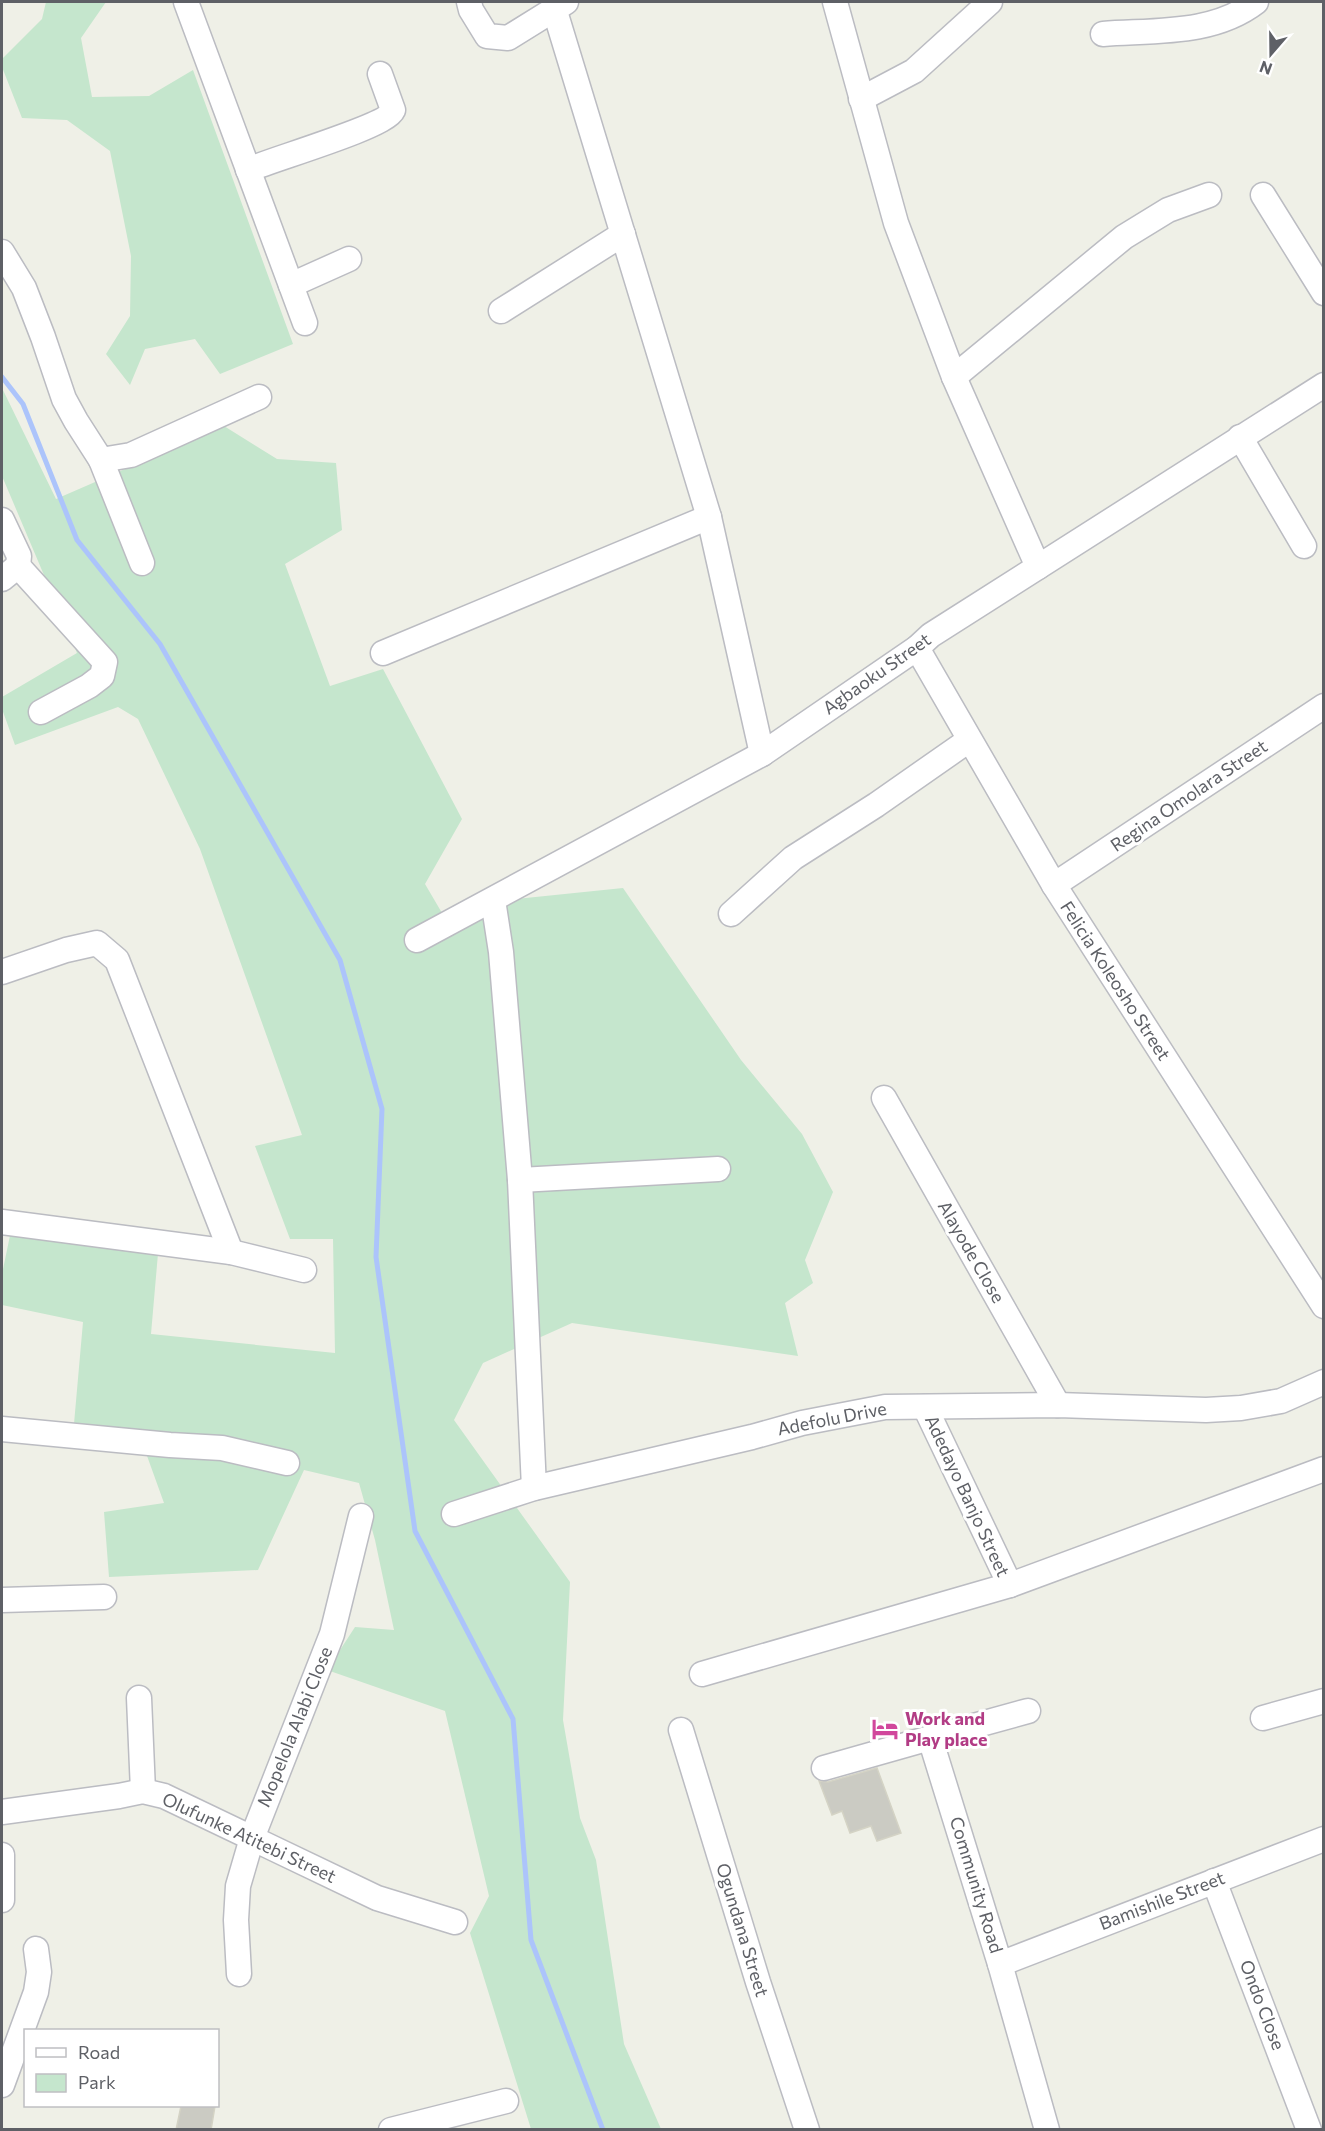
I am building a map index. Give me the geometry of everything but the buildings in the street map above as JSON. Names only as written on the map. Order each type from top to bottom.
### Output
[{"type":"street","points":[[186,2],[305,323]]},
{"type":"street","points":[[469,2],[471,10],[487,36],[508,38],[560,5],[623,234],[709,517],[762,754]]},
{"type":"street","points":[[835,2],[896,223],[954,377],[1038,567]]},
{"type":"street","points":[[861,99],[914,71],[990,2]]},
{"type":"street","points":[[1103,34],[1202,27],[1229,19],[1256,2]]},
{"type":"street","points":[[248,170],[368,127],[391,114],[393,110],[380,74]]},
{"type":"street","points":[[954,377],[1124,237],[1168,210],[1209,195]]},
{"type":"street","points":[[1263,195],[1323,292]]},
{"type":"street","points":[[501,311],[623,234]]},
{"type":"street","points":[[2,252],[24,288],[64,399],[101,460],[142,563]]},
{"type":"street","points":[[291,285],[349,259]]},
{"type":"street","name":"Agbaoku Street","points":[[417,940],[762,754],[917,648],[931,635],[1323,385]]},
{"type":"street","points":[[101,460],[131,455],[260,397]]},
{"type":"street","points":[[1240,437],[1304,546]]},
{"type":"street","points":[[383,653],[709,517]]},
{"type":"street","points":[[2,520],[19,556],[10,572],[105,662],[102,676],[96,681],[40,712]]},
{"type":"street","name":"Felicia Koleosho Street","points":[[917,648],[1054,885],[1323,1306]]},
{"type":"street","name":"Regina Omolara Street","points":[[1054,885],[1322,710]]},
{"type":"street","points":[[731,914],[793,858],[876,805],[969,740]]},
{"type":"street","points":[[493,900],[501,952],[520,1180],[534,1488]]},
{"type":"street","points":[[2,972],[66,950],[98,943],[117,960],[231,1252]]},
{"type":"street","name":"Alayode Close","points":[[884,1098],[1058,1406]]},
{"type":"street","points":[[520,1180],[718,1169]]},
{"type":"street","points":[[2,1222],[231,1252],[304,1270]]},
{"type":"street","name":"Adefolu Drive","points":[[454,1514],[534,1488],[752,1437],[802,1423],[885,1407],[1058,1406],[1206,1410],[1241,1408],[1281,1401],[1323,1382]]},
{"type":"street","name":"Adedayo Banjo Street","points":[[925,1407],[1010,1585]]},
{"type":"street","points":[[2,1429],[222,1448],[287,1463]]},
{"type":"street","points":[[702,1674],[1010,1585],[1323,1470]]},
{"type":"street","name":"Mopelola Alabi Close","points":[[239,1974],[236,1920],[238,1886],[252,1838],[332,1634],[361,1516]]},
{"type":"street","points":[[2,1600],[104,1597]]},
{"type":"street","points":[[139,1698],[143,1791]]},
{"type":"street","points":[[1263,1718],[1323,1701]]},
{"type":"street","points":[[824,1768],[1028,1711]]},
{"type":"street","name":"Ogundana Street","points":[[681,1730],[754,1971],[807,2130]]},
{"type":"street","name":"Community Road","points":[[930,1738],[1000,1964],[1047,2130]]},
{"type":"street","name":"Olufunke Atitebi Street","points":[[2,1812],[143,1791],[164,1796],[377,1898],[455,1922]]},
{"type":"street","name":"Bamishile Street","points":[[1000,1964],[1323,1839]]},
{"type":"street","points":[[2,1855],[2,1900]]},
{"type":"street","name":"Ondo Close","points":[[1214,1881],[1310,2130]]},
{"type":"street","points":[[2,2085],[36,1992],[39,1972],[36,1949]]},
{"type":"street","points":[[391,2130],[506,2101]]},
{"type":"green space","points":[[46,2],[106,2],[81,38],[92,97],[149,96],[193,70],[293,344],[220,374],[195,339],[145,349],[130,385],[106,354],[130,316],[131,256],[110,151],[67,120],[22,118],[2,67],[2,59],[42,19]]},
{"type":"green space","points":[[2,388],[56,499],[224,426],[277,459],[336,463],[342,530],[285,564],[330,686],[383,669],[462,819],[425,884],[452,930],[516,899],[623,888],[741,1060],[802,1134],[833,1192],[805,1260],[813,1283],[785,1303],[798,1356],[572,1323],[483,1363],[454,1420],[570,1582],[563,1720],[580,1818],[596,1860],[624,2044],[661,2129],[531,2129],[470,1933],[489,1896],[445,1711],[327,1670],[355,1627],[394,1630],[375,1540],[359,1483],[304,1470],[258,1570],[109,1577],[104,1512],[164,1503],[142,1442],[73,1435],[83,1322],[2,1305],[2,1274],[12,1226],[159,1242],[151,1334],[335,1353],[333,1239],[290,1239],[255,1146],[302,1135],[200,849],[138,719],[118,707],[15,745],[2,709],[2,697],[77,653],[2,476]]},
{"type":"waterway","points":[[2,377],[23,404],[77,540],[160,644],[340,960],[382,1109],[376,1257],[415,1531],[513,1719],[531,1940],[603,2130]]},
{"type":"place","name":"Work and Play place","points":[[885,1729]]}]
